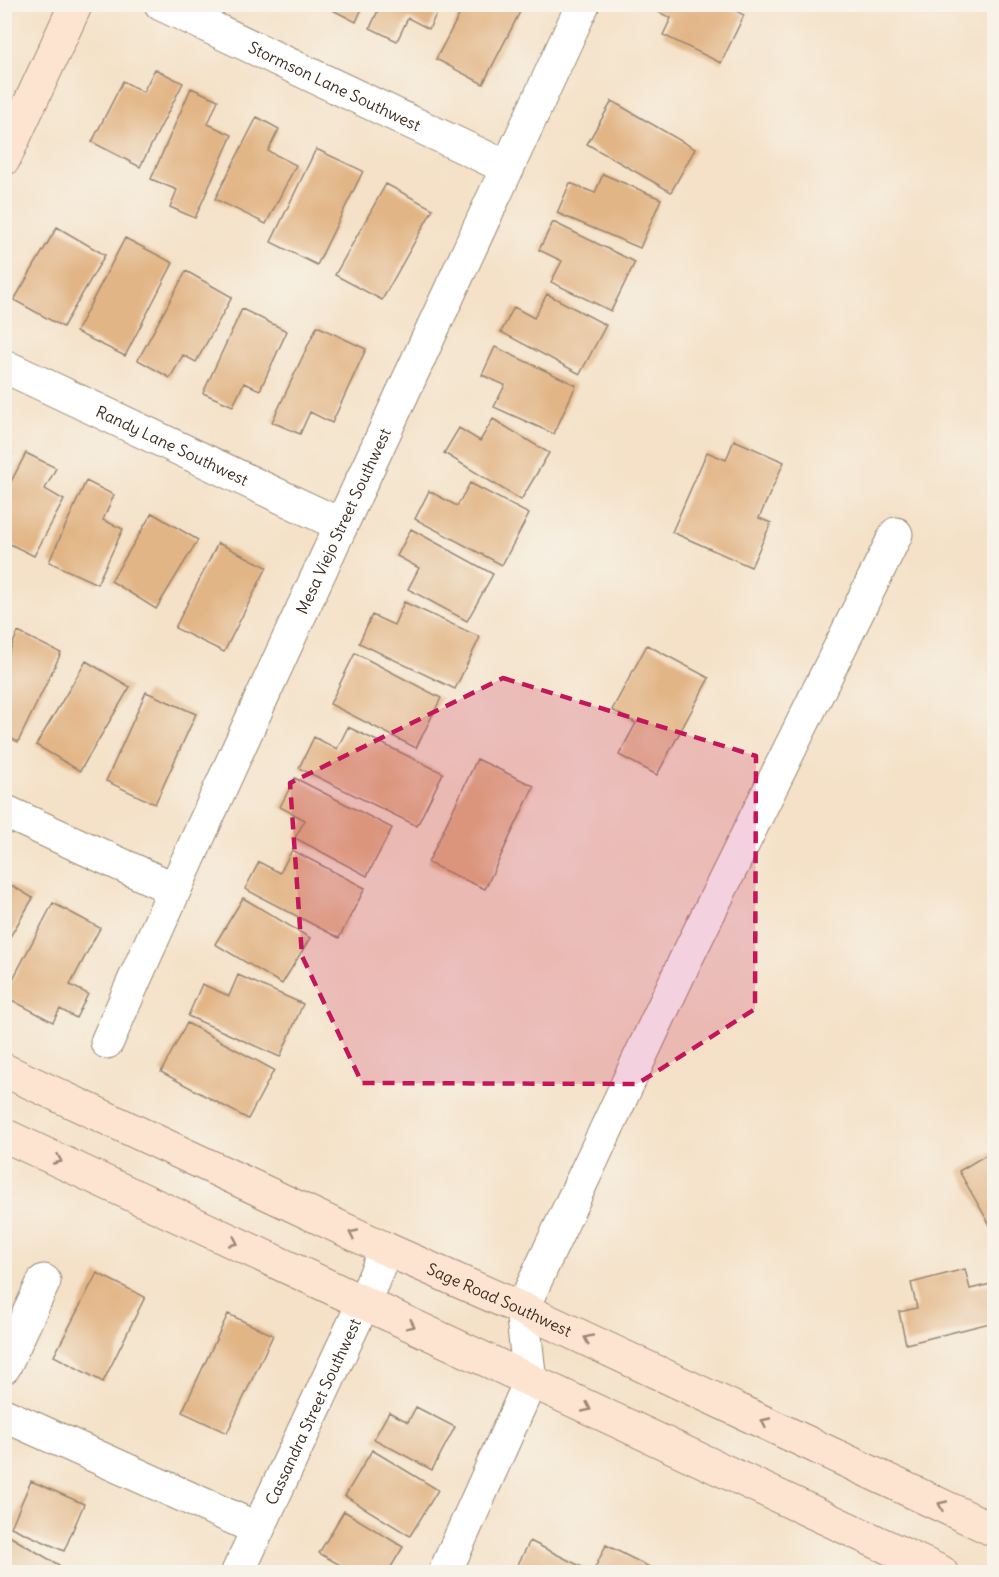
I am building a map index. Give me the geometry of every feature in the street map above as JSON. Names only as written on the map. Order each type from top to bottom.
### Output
[{"type":"street","points":[[4,159],[76,4]]},
{"type":"street","name":"Stormson Lane Southwest","points":[[161,4],[508,168]]},
{"type":"street","name":"Mesa Viejo Street Southwest","points":[[107,1042],[174,889],[583,4]]},
{"type":"street","name":"Randy Lane Southwest","points":[[4,366],[341,525]]},
{"type":"street","points":[[446,1572],[530,1382],[522,1309],[685,961],[896,534]]},
{"type":"street","points":[[4,811],[174,889]]},
{"type":"street","name":"Sage Road Southwest","points":[[4,1070],[994,1530]]},
{"type":"street","points":[[4,1135],[940,1572]]},
{"type":"street","name":"Cassandra Street Southwest","points":[[238,1572],[364,1302],[386,1249]]},
{"type":"street","points":[[4,1367],[44,1281]]},
{"type":"street","points":[[4,1415],[258,1529]]},
{"type":"highlighted area","points":[[503,678],[756,756],[755,1009],[637,1084],[362,1083],[302,956],[290,783]]},
{"type":"building","points":[[321,4],[364,4],[356,22]]},
{"type":"building","points":[[381,4],[441,4],[429,29],[408,18],[397,41],[370,28]]},
{"type":"building","points":[[465,4],[524,4],[483,84],[436,59]]},
{"type":"building","points":[[652,4],[722,4],[744,15],[721,63],[663,35],[671,18],[650,8]]},
{"type":"building","points":[[155,69],[183,83],[140,167],[92,142],[123,81],[143,92]]},
{"type":"building","points":[[191,88],[218,100],[208,124],[232,135],[195,218],[170,207],[177,190],[151,179]]},
{"type":"building","points":[[612,101],[695,149],[671,192],[587,144]]},
{"type":"building","points":[[257,117],[279,129],[268,151],[296,165],[266,224],[215,199]]},
{"type":"building","points":[[316,149],[363,171],[317,265],[271,242]]},
{"type":"building","points":[[603,174],[661,199],[640,248],[557,213],[570,183],[595,193]]},
{"type":"building","points":[[386,184],[433,209],[382,300],[335,275]]},
{"type":"building","points":[[553,222],[635,262],[611,311],[551,282],[562,261],[539,250]]},
{"type":"building","points":[[57,227],[105,255],[63,327],[14,300]]},
{"type":"building","points":[[125,238],[173,263],[125,356],[76,332]]},
{"type":"building","points":[[186,271],[232,297],[196,362],[183,355],[170,378],[138,360]]},
{"type":"building","points":[[547,294],[606,325],[580,374],[501,332],[514,307],[534,318]]},
{"type":"building","points":[[242,309],[287,331],[260,390],[244,383],[233,406],[203,393]]},
{"type":"building","points":[[317,326],[366,349],[332,423],[310,412],[300,434],[272,422]]},
{"type":"building","points":[[495,347],[576,385],[554,434],[494,407],[505,385],[482,375]]},
{"type":"building","points":[[493,419],[549,453],[521,500],[444,453],[459,428],[480,441]]},
{"type":"building","points":[[734,440],[784,462],[759,518],[771,523],[751,567],[672,532],[707,452],[726,460]]},
{"type":"building","points":[[4,449],[12,454],[4,467]]},
{"type":"building","points":[[26,453],[56,468],[45,489],[64,500],[34,556],[4,541],[4,495]]},
{"type":"building","points":[[86,481],[114,495],[103,520],[123,529],[97,584],[49,562]]},
{"type":"building","points":[[470,483],[529,514],[502,565],[415,519],[429,491],[457,506]]},
{"type":"building","points":[[152,513],[198,540],[156,609],[111,581]]},
{"type":"building","points":[[411,529],[493,574],[467,621],[408,589],[419,568],[397,556]]},
{"type":"building","points":[[218,543],[267,567],[224,652],[175,628]]},
{"type":"building","points":[[404,602],[480,637],[455,689],[359,643],[372,615],[394,625]]},
{"type":"building","points":[[18,632],[61,653],[18,742],[5,735],[5,661]]},
{"type":"building","points":[[647,645],[709,678],[657,775],[619,755],[636,723],[612,710]]},
{"type":"building","points":[[355,653],[441,698],[416,748],[330,704]]},
{"type":"building","points":[[86,661],[130,687],[80,771],[36,745]]},
{"type":"building","points":[[146,692],[196,714],[155,804],[106,781]]},
{"type":"building","points":[[348,727],[443,773],[417,826],[299,768],[314,737],[337,749]]},
{"type":"building","points":[[477,759],[534,786],[485,889],[428,863]]},
{"type":"building","points":[[295,778],[392,828],[367,876],[295,838],[305,820],[280,807]]},
{"type":"building","points":[[292,850],[365,888],[339,938],[245,889],[259,862],[280,873]]},
{"type":"building","points":[[4,881],[33,898],[4,947]]},
{"type":"building","points":[[243,898],[310,938],[282,984],[215,944]]},
{"type":"building","points":[[53,903],[100,928],[70,985],[88,994],[76,1018],[60,1009],[53,1022],[4,996]]},
{"type":"building","points":[[238,975],[303,1004],[280,1057],[188,1016],[202,984],[229,996]]},
{"type":"building","points":[[187,1023],[274,1070],[248,1119],[161,1072]]},
{"type":"building","points":[[994,1150],[994,1232],[959,1171]]},
{"type":"building","points":[[965,1269],[970,1289],[991,1284],[994,1297],[994,1322],[906,1344],[899,1312],[917,1308],[911,1283]]},
{"type":"building","points":[[97,1273],[145,1297],[103,1382],[54,1356]]},
{"type":"building","points":[[228,1314],[273,1335],[227,1433],[182,1412]]},
{"type":"building","points":[[416,1407],[455,1427],[432,1470],[374,1439],[389,1412],[408,1422]]},
{"type":"building","points":[[372,1450],[438,1490],[410,1536],[345,1496]]},
{"type":"building","points":[[31,1481],[84,1504],[64,1551],[11,1527]]},
{"type":"building","points":[[344,1511],[403,1547],[388,1572],[352,1572],[319,1553]]},
{"type":"building","points":[[4,1533],[59,1565],[54,1572],[4,1571]]},
{"type":"building","points":[[530,1541],[592,1572],[514,1572]]},
{"type":"building","points":[[606,1545],[659,1572],[593,1572]]}]
